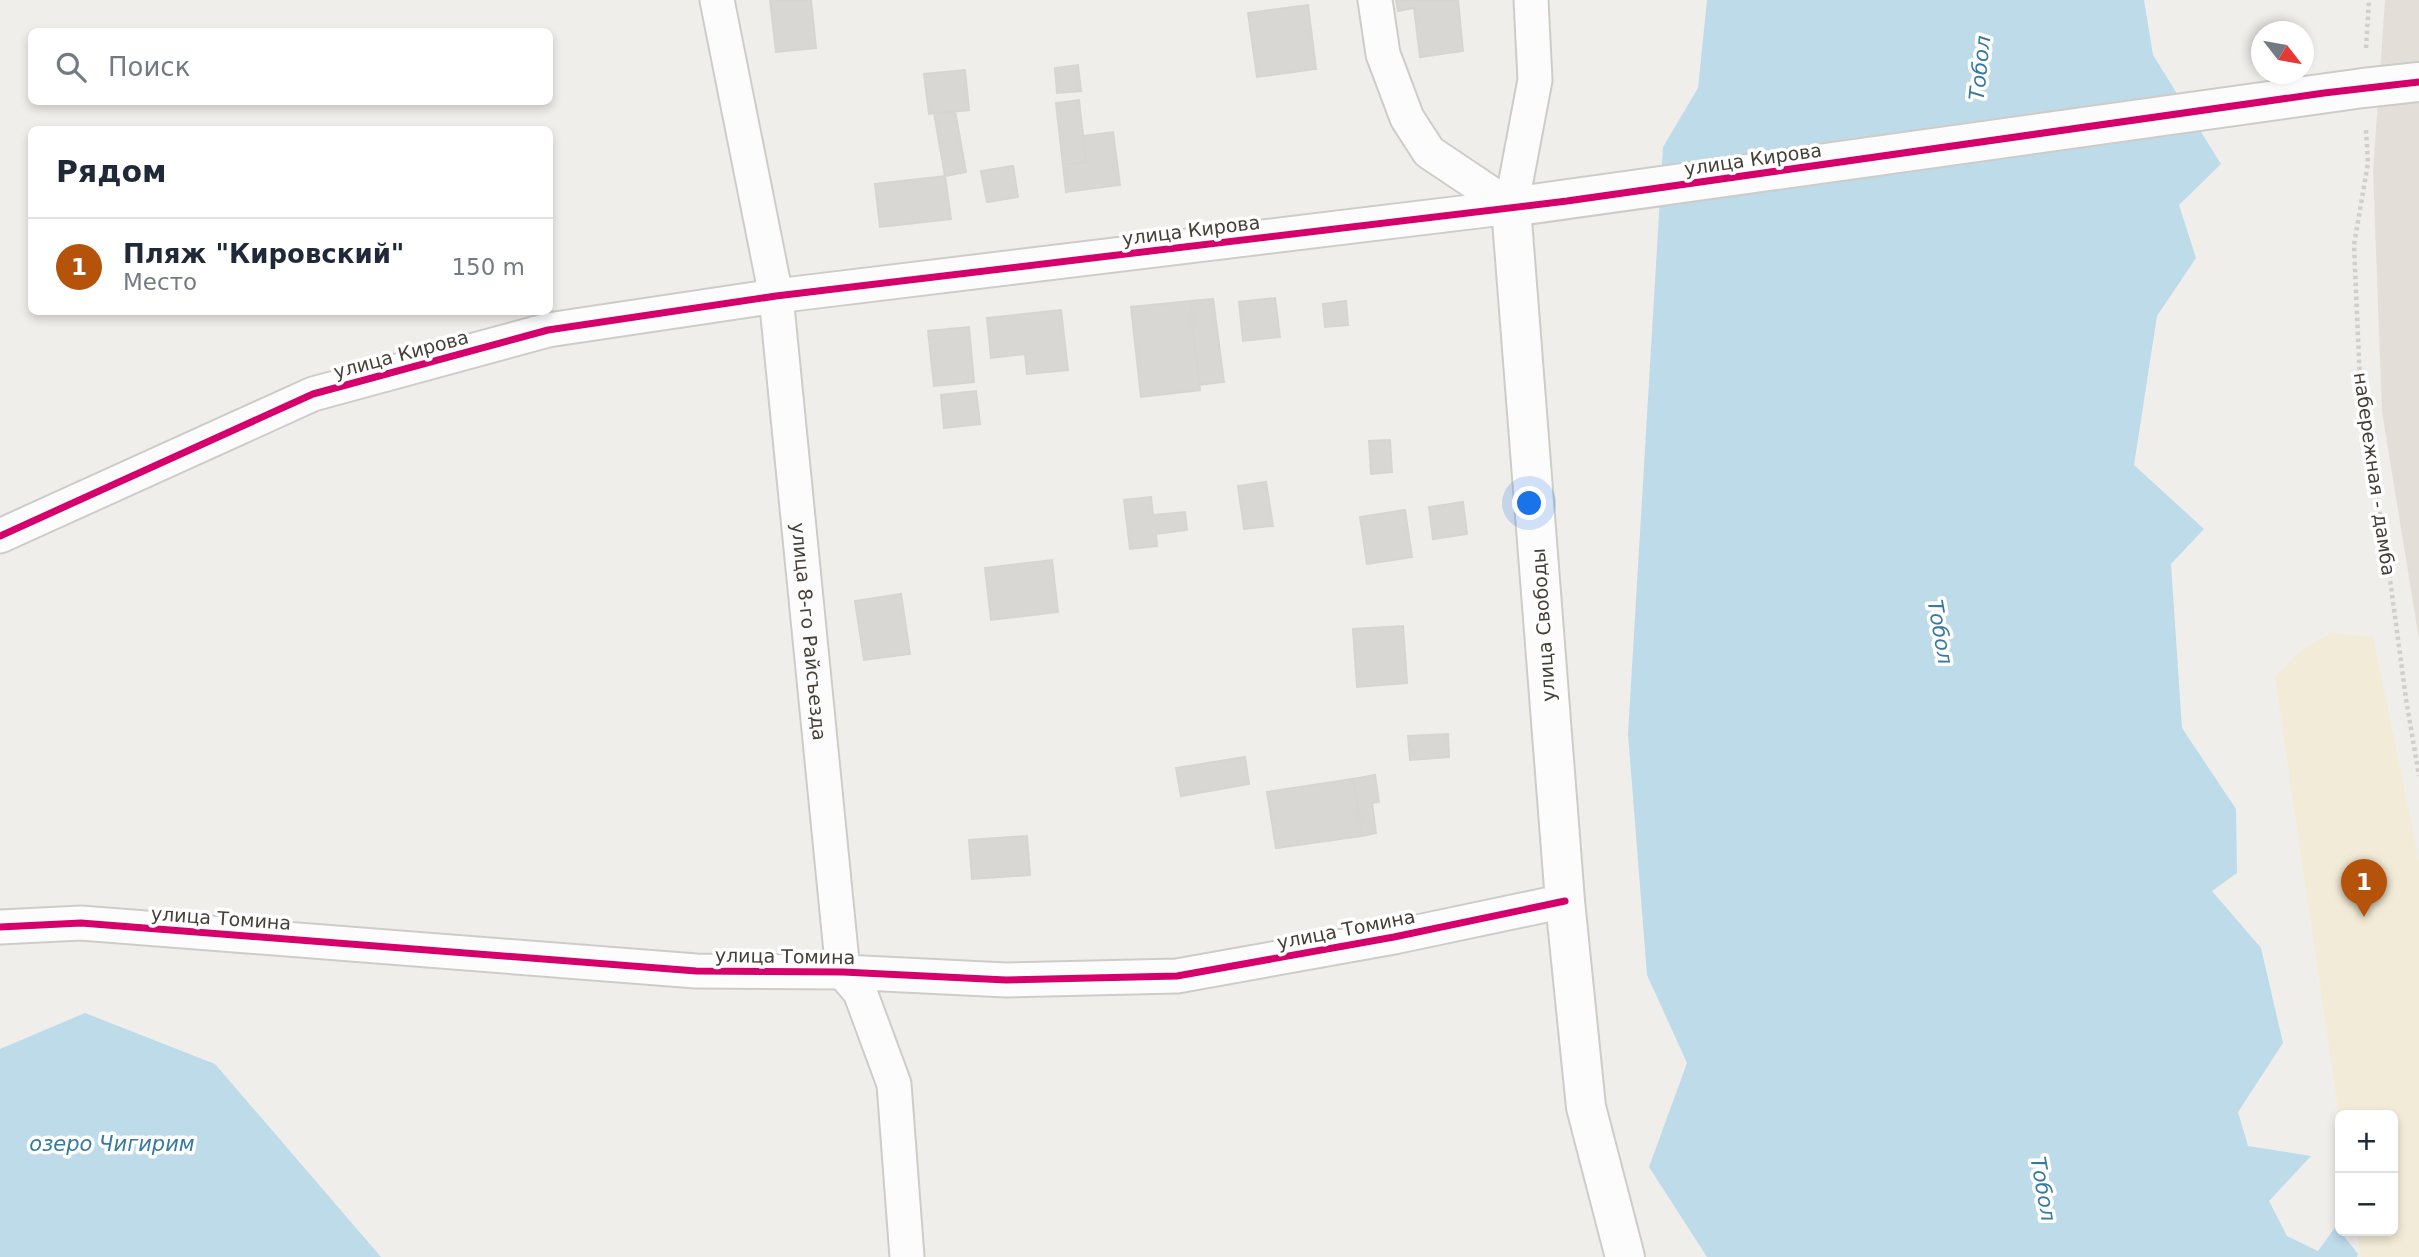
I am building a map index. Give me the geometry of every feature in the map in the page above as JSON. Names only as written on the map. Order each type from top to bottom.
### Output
[{"type":"street","name":"улица 8-го Райсъезда","points":[[717,0],[776,296],[843,972],[860,992],[894,1084],[907,1257]]},
{"type":"street","points":[[1375,0],[1383,54],[1407,118],[1429,152],[1511,207],[1535,80],[1531,0]]},
{"type":"street","name":"улица Кирова","points":[[0,536],[313,394],[548,330],[776,296],[1567,201],[2325,93],[2419,82]]},
{"type":"street","name":"улица Свободы","points":[[1511,207],[1565,901],[1586,1107],[1625,1257]]},
{"type":"street","name":"улица Томина","points":[[0,928],[81,923],[696,971],[843,972],[1006,980],[1177,976],[1394,937],[1565,901]]},
{"type":"shaded area","points":[[2385,0],[2419,0],[2419,639],[2382,412],[2373,171]]},
{"type":"sand","points":[[2331,633],[2373,637],[2419,860],[2419,1257],[2361,1257],[2358,1236],[2398,1236],[2398,1110],[2338,1110],[2275,677],[2301,650]]},
{"type":"water","name":"Тобол","points":[[1707,0],[2144,0],[2153,55],[2221,164],[2179,205],[2196,258],[2157,316],[2134,465],[2204,529],[2171,564],[2182,728],[2236,809],[2237,873],[2212,891],[2261,948],[2283,1043],[2238,1112],[2248,1146],[2311,1156],[2269,1201],[2287,1236],[2318,1251],[2335,1227],[2335,1236],[2344,1236],[2358,1254],[2357,1257],[1707,1257],[1649,1167],[1687,1063],[1647,975],[1628,734],[1663,147],[1698,88]]},
{"type":"water","name":"озеро Чигирим","points":[[85,1013],[215,1064],[381,1257],[0,1257],[0,1049]]},
{"type":"building","points":[[770,0],[811,0],[816,48],[776,52]]},
{"type":"building","points":[[1396,0],[1458,0],[1463,51],[1420,57],[1414,8],[1398,11]]},
{"type":"building","points":[[1308,5],[1316,69],[1257,77],[1248,13]]},
{"type":"building","points":[[1078,65],[1081,91],[1057,93],[1055,68]]},
{"type":"building","points":[[965,70],[969,110],[929,114],[924,74]]},
{"type":"building","points":[[1079,100],[1086,162],[1063,165],[1056,103]]},
{"type":"building","points":[[955,111],[966,172],[945,176],[934,113]]},
{"type":"building","points":[[1113,132],[1120,185],[1066,192],[1063,165],[1086,162],[1083,136]]},
{"type":"building","points":[[1013,166],[1018,197],[987,202],[981,171]]},
{"type":"building","points":[[945,176],[951,219],[880,227],[875,184]]},
{"type":"building","points":[[1275,298],[1280,337],[1243,341],[1239,302]]},
{"type":"building","points":[[1213,299],[1224,382],[1199,385],[1190,301]]},
{"type":"building","points":[[1190,301],[1200,390],[1141,397],[1131,307]]},
{"type":"building","points":[[1346,301],[1348,325],[1325,327],[1323,304]]},
{"type":"building","points":[[1061,310],[1068,370],[1027,374],[1025,354],[991,358],[987,318]]},
{"type":"building","points":[[969,327],[974,382],[934,386],[928,331]]},
{"type":"building","points":[[976,391],[980,424],[944,428],[941,395]]},
{"type":"building","points":[[1390,440],[1392,472],[1371,474],[1369,441]]},
{"type":"building","points":[[1266,482],[1273,526],[1244,529],[1238,486]]},
{"type":"building","points":[[1151,497],[1153,515],[1185,512],[1187,530],[1156,534],[1157,546],[1130,549],[1124,500]]},
{"type":"building","points":[[1463,502],[1467,534],[1433,539],[1429,507]]},
{"type":"building","points":[[1405,510],[1412,557],[1367,564],[1360,517]]},
{"type":"building","points":[[1052,560],[1058,612],[991,620],[985,568]]},
{"type":"building","points":[[901,594],[910,654],[864,660],[855,601]]},
{"type":"building","points":[[1403,626],[1407,683],[1357,687],[1353,629]]},
{"type":"building","points":[[1448,734],[1449,757],[1410,760],[1408,736]]},
{"type":"building","points":[[1245,757],[1249,784],[1181,796],[1176,768]]},
{"type":"building","points":[[1375,775],[1379,802],[1372,803],[1376,833],[1362,836],[1353,779]]},
{"type":"building","points":[[1353,779],[1362,836],[1276,848],[1267,792]]},
{"type":"building","points":[[1027,836],[1030,875],[972,879],[969,840]]},
{"type":"cycle path","points":[[0,536],[313,394],[548,330],[776,296],[1567,201],[2324,93],[2419,82]]},
{"type":"cycle path","points":[[0,927],[81,923],[696,971],[843,972],[1006,980],[1177,976],[1394,937],[1565,901]]},
{"type":"place","name":"Пляж \"Кировский\"","points":[[2364,917]]}]
